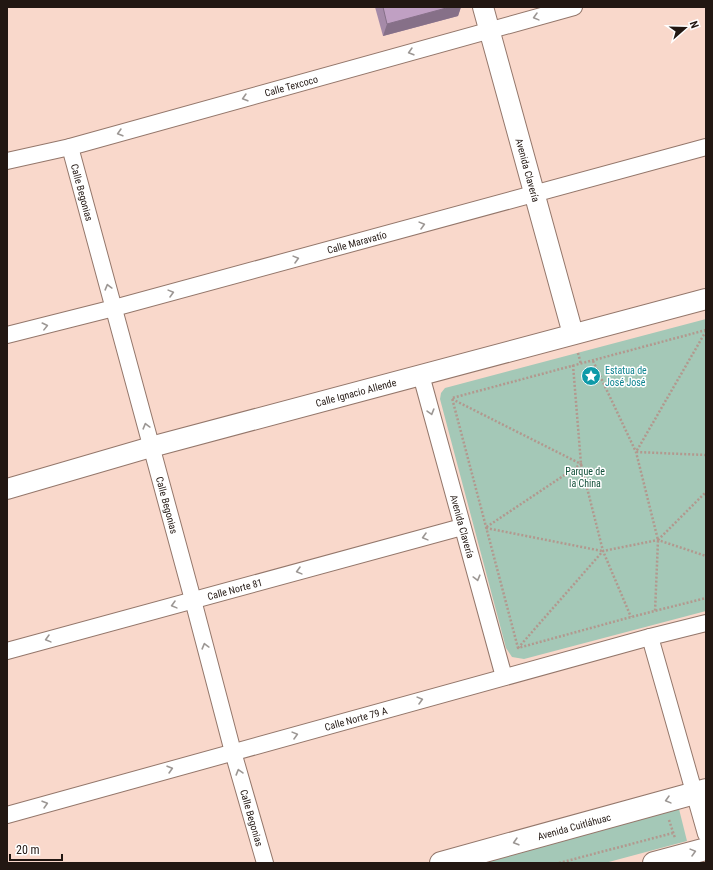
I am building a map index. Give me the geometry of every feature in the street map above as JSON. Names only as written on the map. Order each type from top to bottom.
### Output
[{"type":"main road","name":"Avenida Cuitláhuac","points":[[441,863],[700,791]]},
{"type":"main road","points":[[654,863],[706,849]]},
{"type":"street","name":"Avenida Clavería","points":[[483,7],[573,334]]},
{"type":"street","name":"Calle Texcoco","points":[[7,161],[70,147],[574,7]]},
{"type":"street","name":"Calle Begonias","points":[[70,147],[233,752],[265,863]]},
{"type":"street","name":"Calle Maravatío","points":[[7,335],[114,308],[706,147]]},
{"type":"street","name":"Calle Ignacio Allende","points":[[7,490],[151,447],[706,299]]},
{"type":"street","name":"Avenida Clavería","points":[[421,375],[504,677]]},
{"type":"street","name":"Calle Norte 81","points":[[7,650],[462,527]]},
{"type":"street","name":"Calle Norte 79 A","points":[[7,815],[504,677],[706,623]]},
{"type":"street","points":[[650,637],[700,791],[706,834]]},
{"type":"path","points":[[452,398],[706,330]]},
{"type":"path","points":[[636,452],[706,330]]},
{"type":"path","points":[[593,361],[636,452],[658,540],[655,612]]},
{"type":"path","points":[[573,365],[581,464],[603,551],[631,617]]},
{"type":"path","points":[[452,398],[581,464]]},
{"type":"path","points":[[452,398],[485,528],[518,648]]},
{"type":"path","points":[[636,452],[706,455]]},
{"type":"path","points":[[485,528],[581,464]]},
{"type":"path","points":[[658,540],[706,492]]},
{"type":"path","points":[[485,528],[603,551],[658,540],[706,556]]},
{"type":"path","points":[[518,648],[603,551]]},
{"type":"path","points":[[518,648],[706,598]]},
{"type":"path","points":[[664,801],[680,856]]},
{"type":"path","points":[[559,863],[673,833]]},
{"type":"green space","name":"Parque de la China","points":[[706,319],[706,611],[524,659],[512,657],[506,648],[440,399],[441,393],[445,388]]},
{"type":"green space","points":[[679,809],[687,841],[605,863],[482,863]]},
{"type":"building","points":[[383,7],[450,7],[387,24]]},
{"type":"place","name":"Estatua de José José","points":[[591,376]]}]
